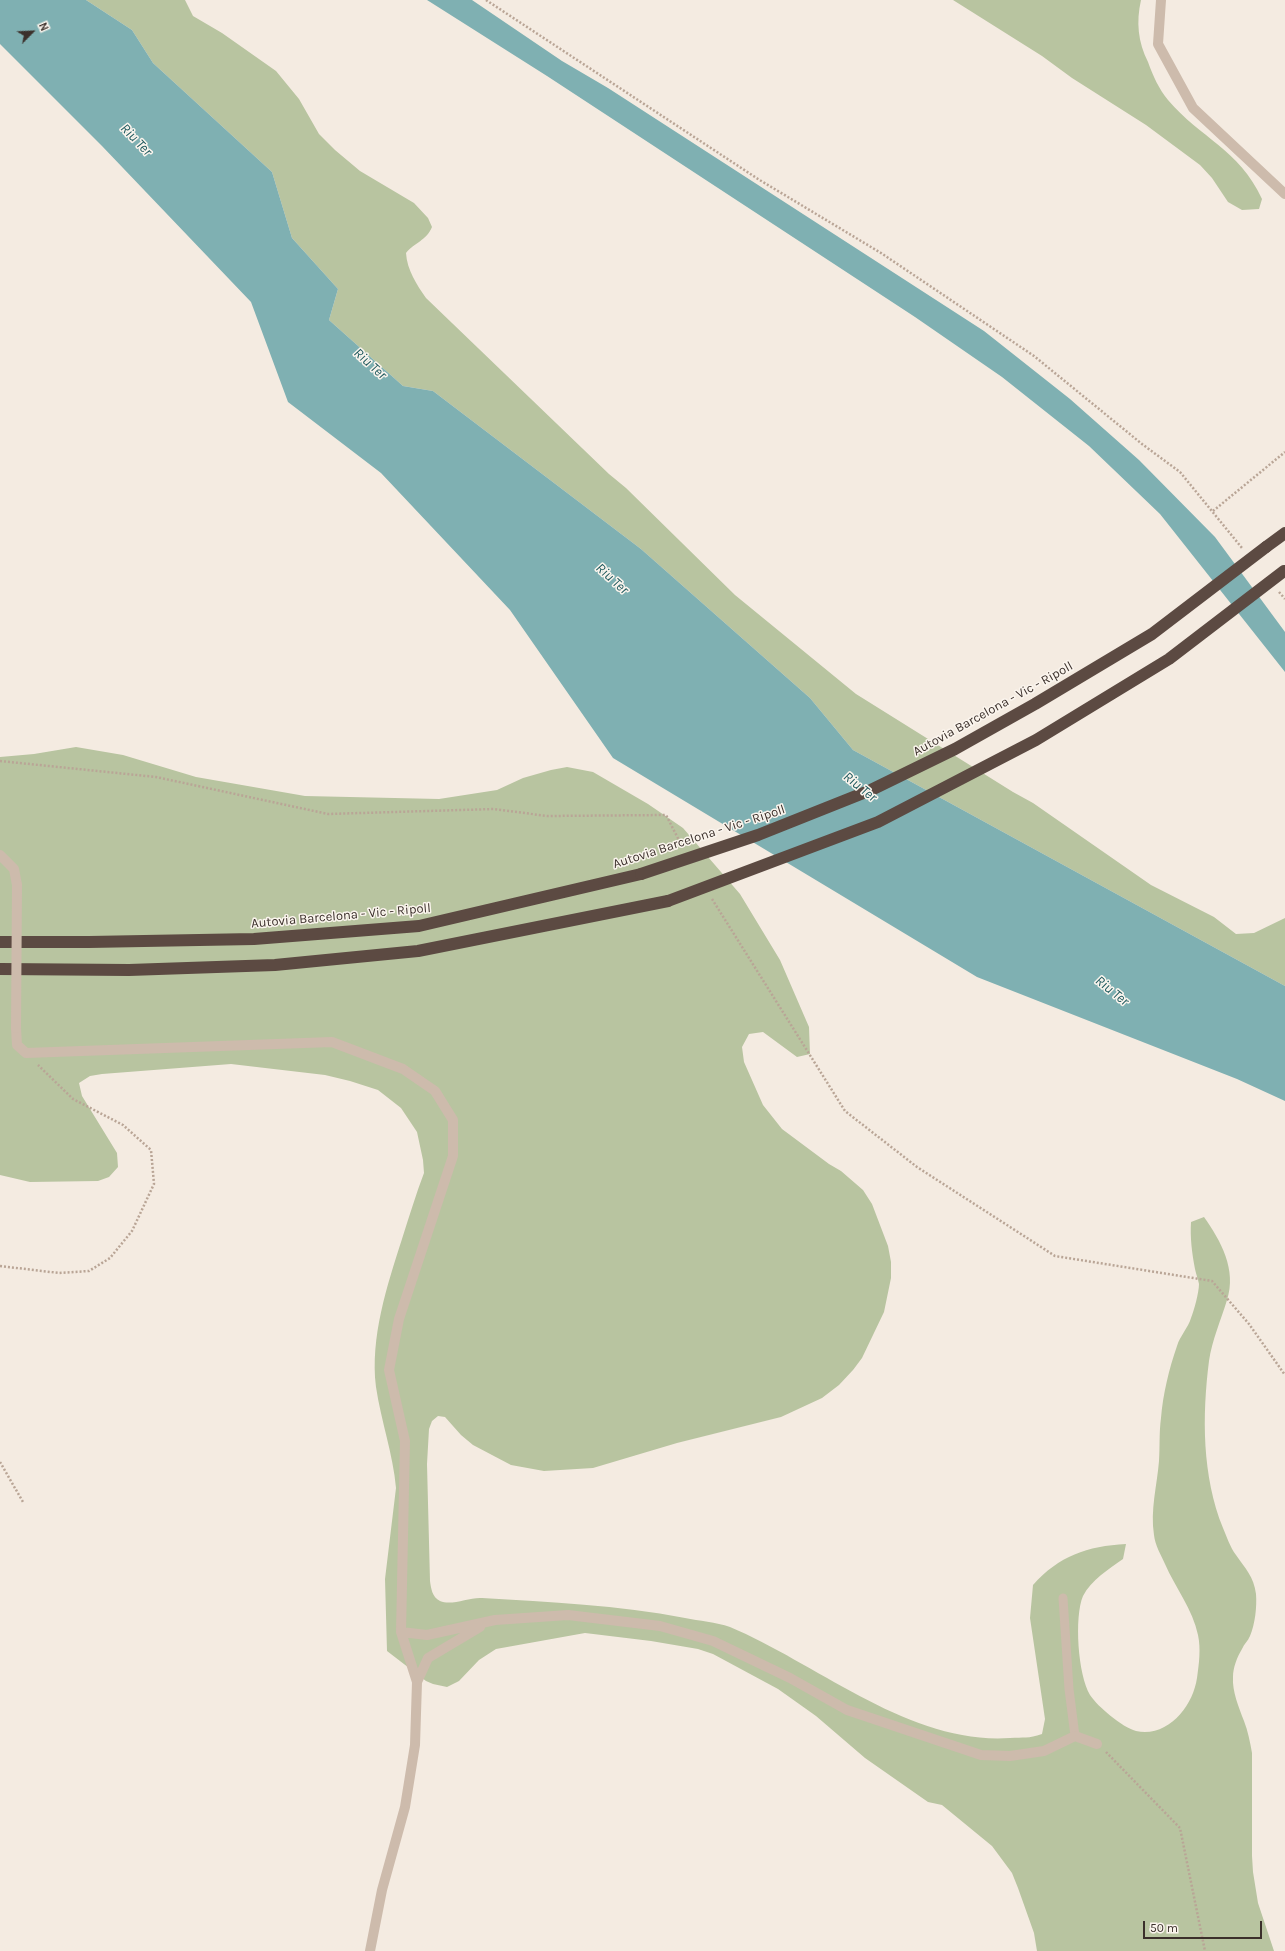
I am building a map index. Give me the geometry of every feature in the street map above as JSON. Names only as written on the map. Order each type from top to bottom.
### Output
[{"type":"highway","name":"Autovia Barcelona - Vic - Ripoll","points":[[0,942],[254,939],[420,926],[641,874],[758,835],[871,790],[955,749],[1036,704],[1152,634],[1285,533]]},
{"type":"highway","points":[[0,969],[129,970],[275,965],[418,951],[668,901],[878,822],[1036,740],[1169,659],[1284,571]]},
{"type":"street","points":[[1162,0],[1158,44],[1193,108],[1285,194]]},
{"type":"street","points":[[0,855],[14,869],[17,885],[16,1028],[17,1045],[26,1053],[332,1042],[403,1069],[435,1091],[453,1120],[453,1156],[399,1319],[389,1370],[405,1441],[401,1632],[417,1682],[415,1745],[405,1807],[382,1890],[370,1951]]},
{"type":"street","points":[[401,1632],[427,1635],[494,1620],[568,1615],[660,1626],[713,1641],[790,1678],[847,1710],[981,1755],[1010,1756],[1044,1751],[1075,1736],[1097,1744]]},
{"type":"street","points":[[417,1682],[428,1658],[458,1639],[494,1620]]},
{"type":"lane","points":[[1063,1598],[1069,1689],[1075,1736]]},
{"type":"path","points":[[486,0],[758,178],[881,254],[1034,356],[1142,444],[1180,472],[1245,551]]},
{"type":"path","points":[[1213,511],[1285,452]]},
{"type":"path","points":[[1275,587],[1285,599]]},
{"type":"path","points":[[0,761],[156,778],[328,814],[494,809],[547,816],[666,815],[685,850]]},
{"type":"path","points":[[711,898],[845,1111],[917,1167],[1056,1256],[1212,1281],[1249,1324],[1285,1374]]},
{"type":"path","points":[[0,1266],[59,1273],[89,1271],[110,1258],[132,1231],[154,1184],[151,1150],[124,1125],[73,1098],[26,1053]]},
{"type":"path","points":[[0,1462],[23,1502]]},
{"type":"path","points":[[1097,1744],[1180,1828],[1205,1951]]},
{"type":"green space","points":[[86,0],[185,0],[193,16],[222,33],[276,71],[299,99],[319,134],[335,150],[360,171],[414,203],[428,218],[432,227],[430,232],[406,253],[410,271],[426,298],[609,474],[626,488],[735,595],[856,694],[1033,803],[1151,885],[1214,917],[1236,934],[1254,933],[1285,918],[1285,986],[853,750],[810,698],[641,549],[433,391],[403,386],[329,320],[338,289],[292,238],[272,172],[153,63],[132,30]]},
{"type":"green space","points":[[953,0],[1141,0],[1138,24],[1140,39],[1159,87],[1180,113],[1231,156],[1242,168],[1253,182],[1262,199],[1259,209],[1242,210],[1228,202],[1212,178],[1200,165],[1146,125],[1072,78],[1042,56]]},
{"type":"green space","points":[[76,747],[123,755],[196,777],[305,796],[439,799],[497,790],[523,778],[567,767],[593,772],[648,804],[683,828],[740,894],[780,960],[809,1027],[810,1054],[797,1057],[763,1032],[749,1034],[742,1047],[744,1062],[763,1105],[782,1129],[829,1164],[841,1171],[863,1190],[872,1204],[888,1246],[891,1262],[891,1278],[884,1312],[862,1358],[839,1385],[822,1398],[781,1417],[677,1443],[593,1468],[544,1471],[511,1465],[473,1445],[461,1435],[445,1417],[438,1416],[432,1421],[429,1429],[427,1464],[430,1581],[431,1589],[434,1595],[440,1601],[455,1602],[482,1598],[584,1605],[635,1610],[719,1624],[730,1627],[763,1643],[866,1699],[901,1716],[936,1729],[973,1737],[1026,1738],[1042,1734],[1045,1719],[1030,1618],[1033,1585],[1053,1567],[1075,1554],[1099,1547],[1126,1544],[1123,1559],[1095,1580],[1086,1590],[1080,1605],[1078,1631],[1080,1660],[1083,1674],[1086,1686],[1094,1700],[1111,1716],[1130,1729],[1148,1732],[1158,1730],[1168,1725],[1177,1718],[1184,1709],[1195,1689],[1199,1646],[1196,1626],[1158,1550],[1154,1535],[1153,1507],[1159,1461],[1160,1424],[1165,1391],[1178,1342],[1192,1315],[1199,1287],[1192,1251],[1191,1222],[1204,1217],[1226,1256],[1230,1278],[1230,1289],[1214,1338],[1209,1361],[1205,1403],[1207,1467],[1216,1508],[1223,1528],[1232,1549],[1251,1578],[1256,1594],[1256,1610],[1253,1626],[1249,1638],[1238,1655],[1233,1674],[1233,1682],[1236,1699],[1247,1729],[1252,1753],[1253,1872],[1258,1903],[1274,1951],[1037,1951],[1034,1933],[1012,1873],[992,1846],[942,1805],[928,1802],[865,1758],[816,1716],[778,1689],[713,1654],[698,1649],[651,1641],[585,1633],[496,1649],[479,1660],[459,1681],[447,1687],[426,1681],[387,1651],[385,1579],[396,1488],[376,1387],[375,1349],[381,1312],[391,1275],[424,1173],[423,1160],[417,1132],[401,1108],[378,1090],[350,1081],[325,1075],[231,1064],[90,1076],[79,1083],[82,1096],[117,1153],[118,1167],[109,1177],[98,1181],[30,1182],[0,1175],[0,757],[34,754]]},
{"type":"water","name":"Riu Ter","points":[[0,0],[86,0],[132,30],[153,63],[272,172],[292,238],[338,289],[329,320],[403,386],[433,391],[641,549],[810,698],[853,750],[1285,986],[1285,1101],[1237,1079],[977,977],[613,758],[510,610],[381,473],[288,402],[251,302],[102,146],[0,44]]},
{"type":"water","points":[[427,0],[472,0],[562,61],[608,88],[984,331],[1070,399],[1139,460],[1215,537],[1285,632],[1285,672],[1160,514],[1089,446],[1002,377],[915,317],[547,76]]}]
